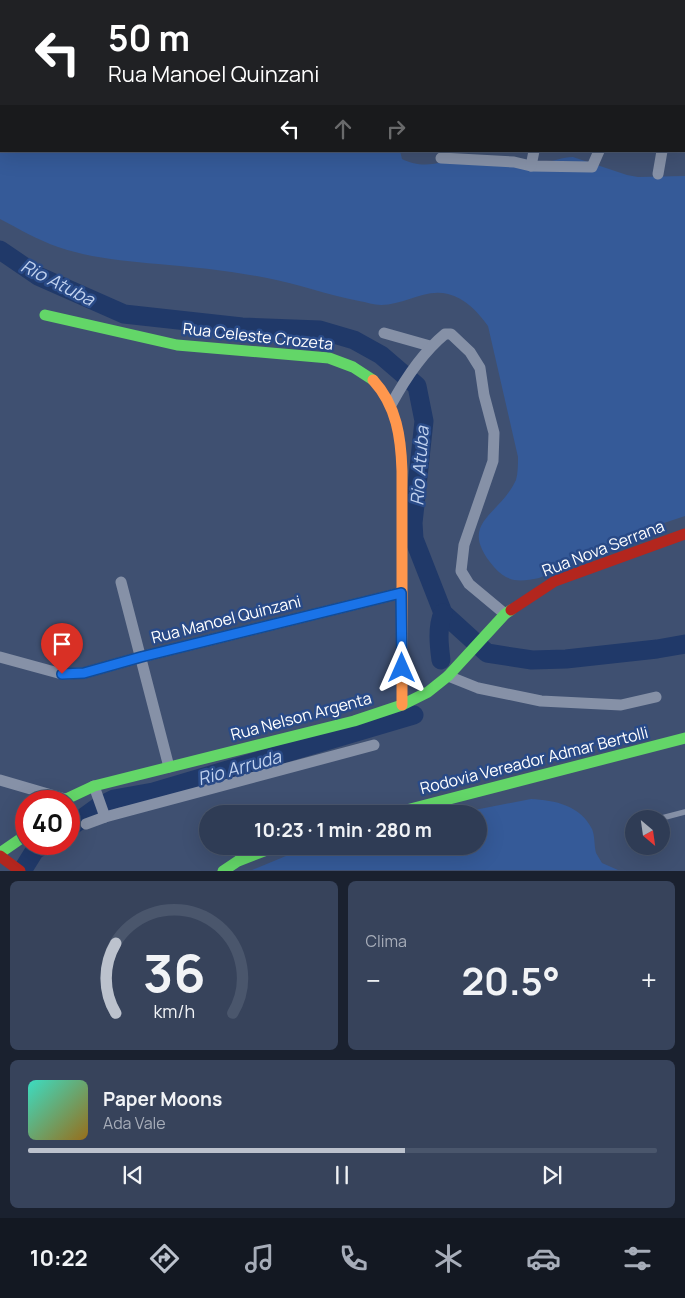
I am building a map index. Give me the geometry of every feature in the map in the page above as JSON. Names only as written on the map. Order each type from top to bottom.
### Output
[{"type":"main road","name":"Rua Celeste Crozeta","points":[[45,315],[177,345],[329,358],[352,366],[374,381],[391,405],[400,436],[402,462],[402,705]]},
{"type":"main road","name":"Rua Nova Serrana","points":[[448,676],[501,618],[555,581],[685,534]]},
{"type":"main road","name":"Rua Nelson Argenta","points":[[80,793],[94,786],[354,721],[402,705],[428,692],[448,676]]},
{"type":"main road","name":"Rodovia Vereador Admar Bertolli","points":[[426,805],[685,738]]},
{"type":"main road","points":[[15,843],[0,855],[20,870]]},
{"type":"main road","points":[[214,870],[254,855]]},
{"type":"main road","points":[[224,870],[238,861]]},
{"type":"street","points":[[509,152],[514,162]]},
{"type":"street","points":[[531,166],[534,152]]},
{"type":"street","points":[[441,158],[514,162],[531,166],[592,167],[599,152]]},
{"type":"street","points":[[658,174],[662,152]]},
{"type":"street","points":[[384,333],[430,346]]},
{"type":"street","points":[[391,405],[430,346],[445,334],[451,334],[470,352],[480,368],[494,433],[493,460],[464,545],[461,571],[469,584],[501,618]]},
{"type":"street","points":[[122,582],[169,767]]},
{"type":"street","name":"Rua Manoel Quinzani","points":[[0,657],[62,674],[84,673],[141,657],[401,593]]},
{"type":"street","points":[[448,676],[478,688],[541,701],[620,705],[656,697]]},
{"type":"street","points":[[86,824],[105,817],[374,745]]},
{"type":"street","points":[[0,780],[32,790]]},
{"type":"street","points":[[94,786],[105,817]]},
{"type":"lane","points":[[670,816],[685,812]]},
{"type":"shaded area","points":[[0,152],[400,152],[402,159],[419,164],[434,164],[466,158],[543,162],[573,157],[638,177],[685,176],[685,516],[661,524],[539,578],[526,580],[509,579],[494,567],[483,552],[479,540],[480,529],[484,520],[509,493],[516,480],[518,457],[488,326],[465,302],[448,294],[431,293],[390,304],[378,305],[347,299],[279,280],[95,256],[70,251],[51,244],[0,219]]},
{"type":"shaded area","points":[[531,799],[549,801],[566,806],[587,821],[594,835],[596,853],[602,863],[618,870],[252,870],[288,855],[487,855],[487,808]]},
{"type":"waterway","name":"Rio Atuba","points":[[0,250],[38,276],[124,314],[242,327],[320,330],[354,340],[381,355],[417,386],[424,421],[413,523],[414,539],[443,613],[487,653],[532,660],[566,659],[685,644]]},
{"type":"waterway","name":"Rio Arruda","points":[[441,660],[439,630],[443,613]]},
{"type":"waterway","name":"Rio Arruda","points":[[80,820],[98,807],[114,799],[153,792],[414,715]]},
{"type":"waterway","name":"Rio Arruda","points":[[22,871],[32,855]]},
{"type":"traffic: fast","points":[[45,315],[177,345],[329,358],[353,367],[373,380]]},
{"type":"traffic: fast","points":[[80,793],[94,786],[354,721],[402,705],[428,692],[448,676],[505,614],[511,610]]},
{"type":"traffic: fast","points":[[426,805],[685,738]]},
{"type":"traffic: fast","points":[[0,853],[15,843]]},
{"type":"traffic: fast","points":[[223,871],[238,861],[254,855]]},
{"type":"traffic: slow","points":[[373,380],[388,401],[399,435],[402,471],[402,705]]},
{"type":"traffic: jam","points":[[511,610],[555,581],[685,534]]},
{"type":"traffic: jam","points":[[0,856],[20,871]]},
{"type":"route","points":[[62,674],[84,673],[141,657],[401,593],[402,668]]}]
